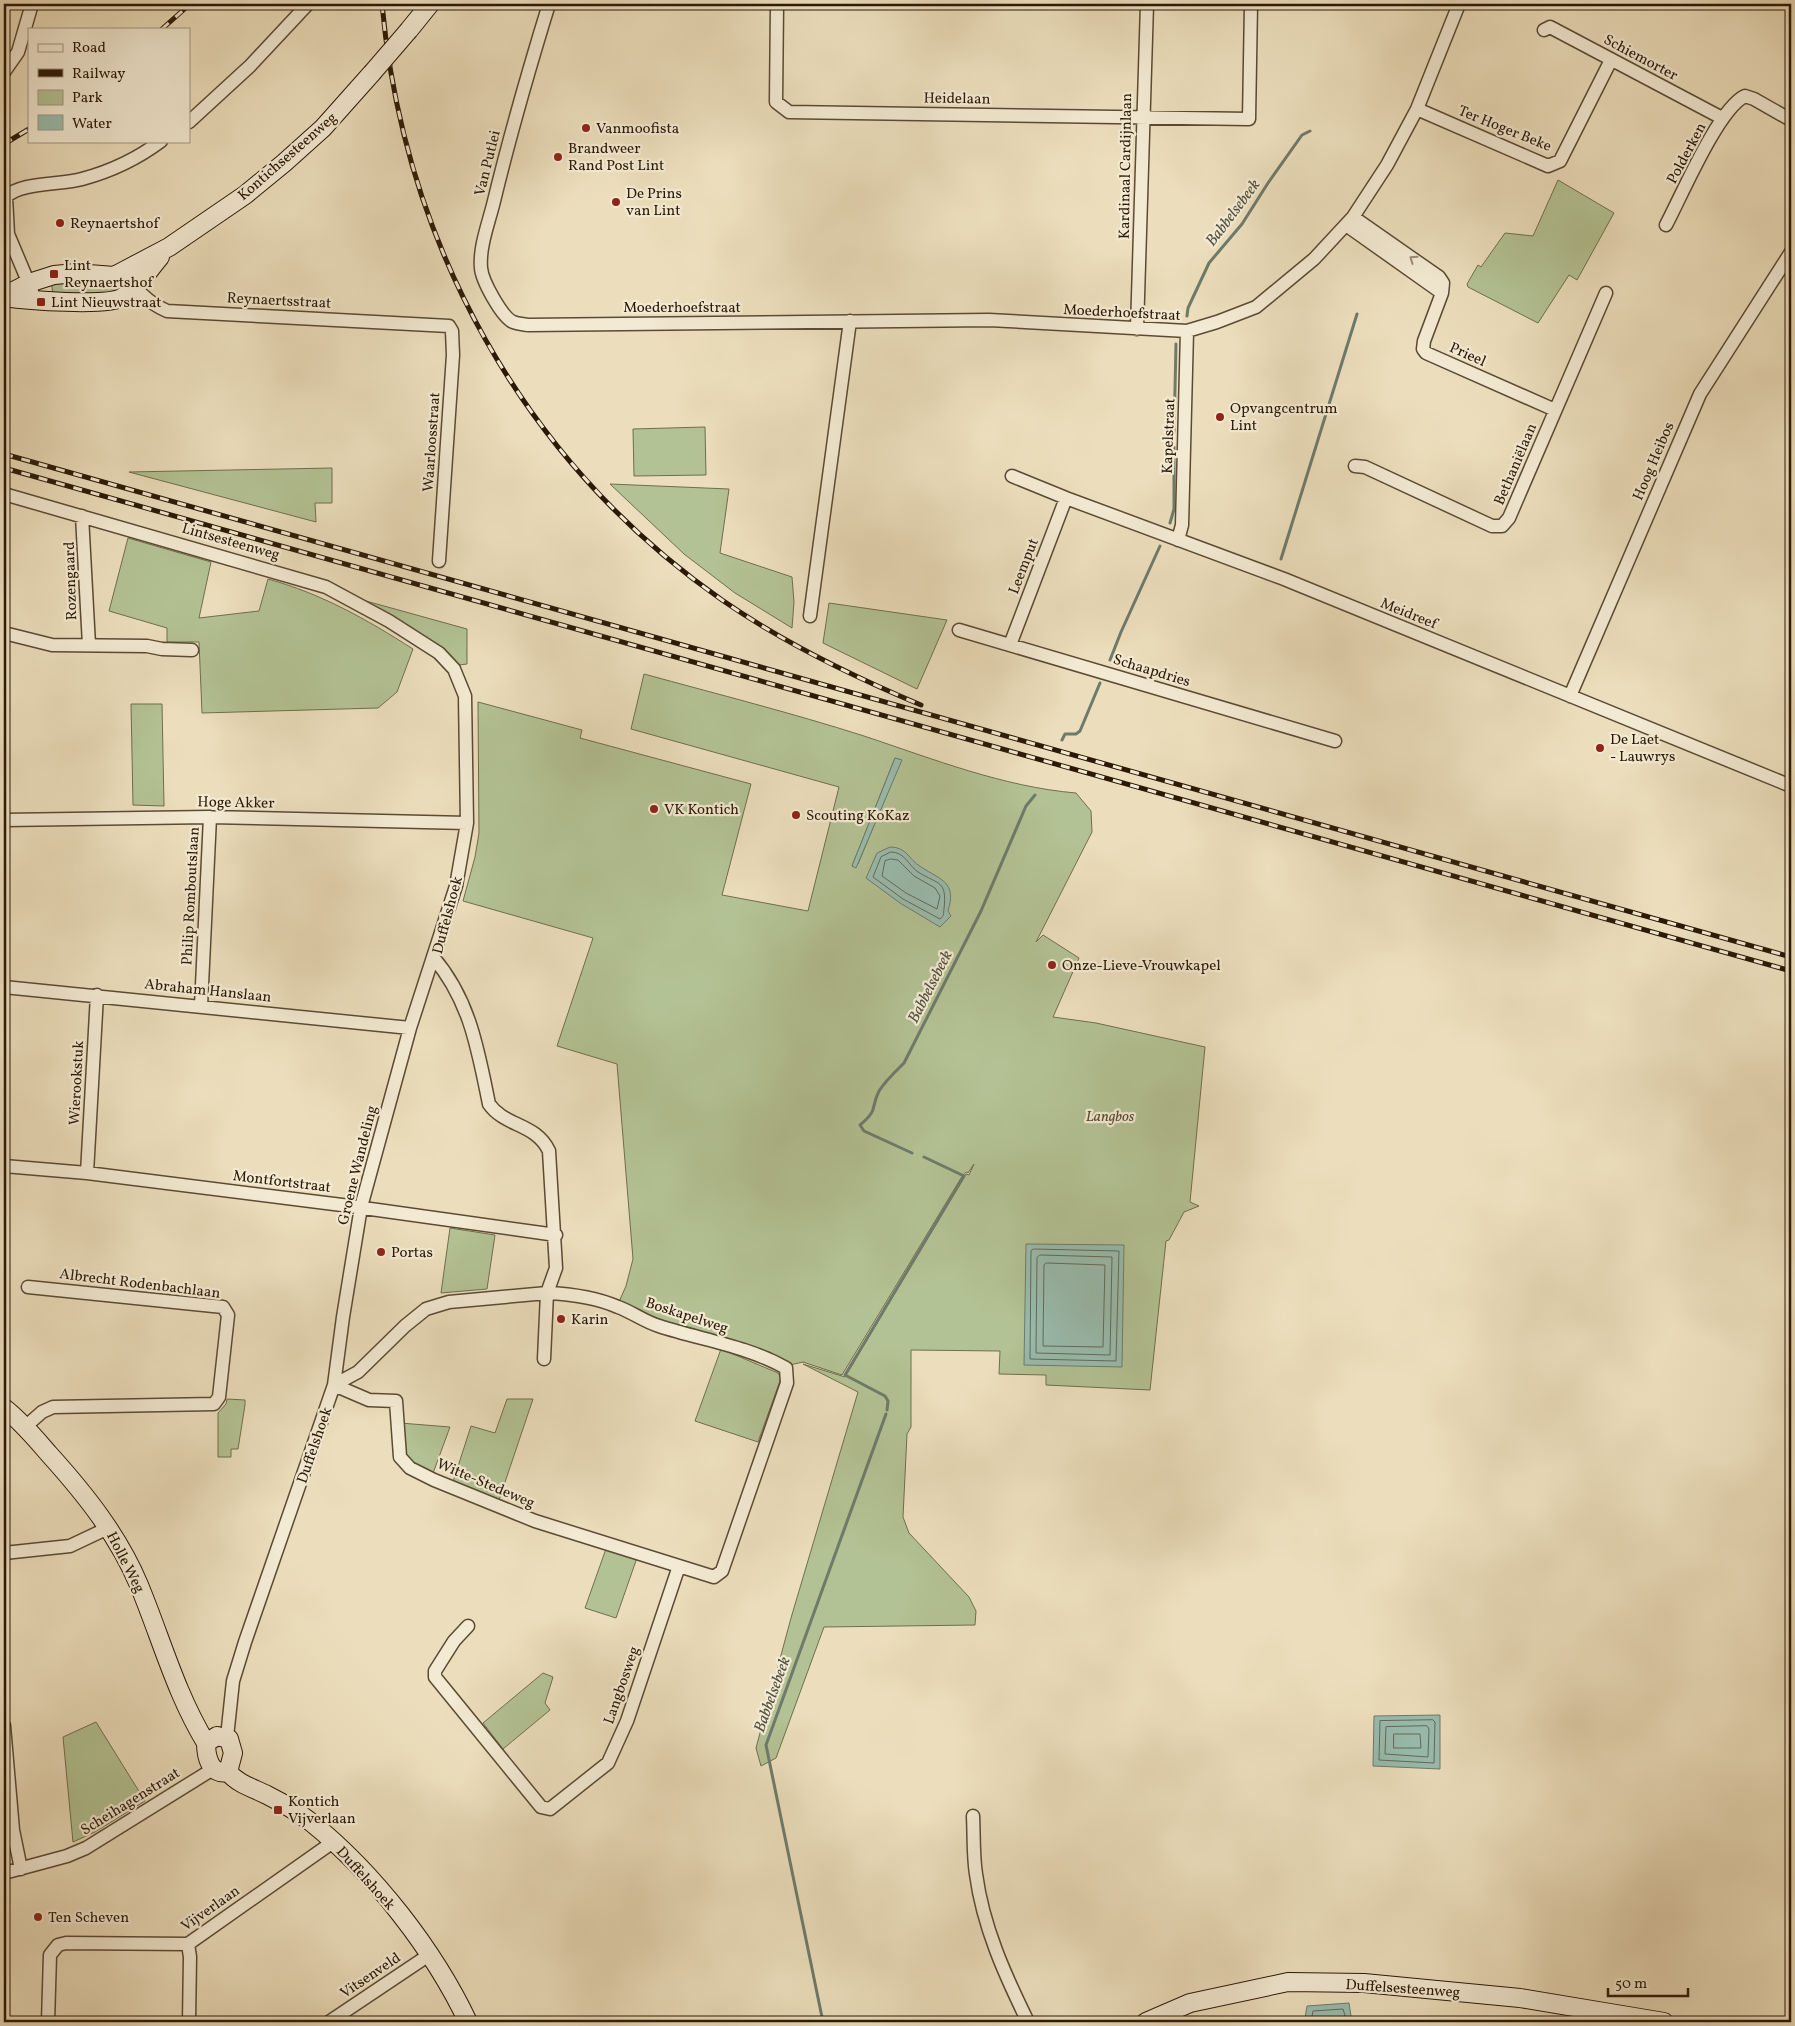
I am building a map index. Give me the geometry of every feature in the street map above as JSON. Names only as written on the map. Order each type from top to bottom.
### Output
[{"type":"street","points":[[5,71],[18,52],[32,4]]},
{"type":"street","points":[[190,121],[250,66],[308,4]]},
{"type":"street","name":"Kontichsesteenweg","points":[[4,297],[29,283],[54,275],[76,273],[104,276],[125,272],[169,248],[245,195],[323,128],[372,74],[430,4]]},
{"type":"street","name":"Van Putlei","points":[[514,323],[503,314],[485,282],[481,268],[484,241],[524,84],[549,4]]},
{"type":"street","name":"Heidelaan","points":[[777,4],[776,102],[789,112],[1249,119],[1251,4]]},
{"type":"street","name":"Kardinaal Cardijnlaan","points":[[1137,329],[1142,117],[1147,4]]},
{"type":"street","name":"Moederhoefstraat","points":[[514,323],[528,325],[659,325],[989,320],[1187,331],[1256,307],[1314,259],[1349,221],[1387,165],[1417,109],[1459,4]]},
{"type":"street","name":"Schiemorter","points":[[1544,30],[1550,27],[1722,118]]},
{"type":"street","name":"Ter Hoger Beke","points":[[1417,109],[1548,166],[1560,161],[1611,60]]},
{"type":"street","name":"Polderken","points":[[1666,225],[1722,118],[1738,100],[1745,96],[1754,99],[1791,120]]},
{"type":"street","points":[[36,301],[8,234],[6,197],[11,192],[22,188],[61,184],[110,171],[138,157],[160,142]]},
{"type":"street","name":"Prieel","points":[[1349,221],[1439,277],[1443,283],[1442,293],[1424,341],[1423,349],[1426,353],[1556,410]]},
{"type":"street","name":"Kontichsesteenweg","points":[[4,297],[36,301],[111,301],[124,296],[134,287],[169,248]]},
{"type":"street","name":"Hoog Heibos","points":[[1570,696],[1700,394],[1791,252]]},
{"type":"street","name":"Reynaertsstraat","points":[[125,272],[134,287],[152,304],[167,311],[449,326]]},
{"type":"street","name":"Bethaniëlaan","points":[[1355,466],[1365,467],[1492,526],[1502,526],[1509,518],[1606,293]]},
{"type":"street","points":[[810,616],[850,321]]},
{"type":"street","name":"Waarloosstraat","points":[[439,561],[453,356],[452,331],[449,326]]},
{"type":"street","name":"Kapelstraat","points":[[1178,540],[1182,525],[1187,331]]},
{"type":"street","name":"Meidreef","points":[[1012,476],[1284,579],[1791,786]]},
{"type":"street","name":"Lintsesteenweg","points":[[4,494],[326,587],[389,621],[436,652]]},
{"type":"street","name":"Leemput","points":[[1010,645],[1066,498]]},
{"type":"street","name":"Rozengaard","points":[[82,516],[89,644]]},
{"type":"street","name":"Schaapdries","points":[[959,630],[1334,741]]},
{"type":"street","points":[[4,634],[52,646],[89,644],[192,650]]},
{"type":"street","name":"Duffelshoek","points":[[436,652],[454,669],[465,696],[467,823],[456,886],[433,957],[449,975],[474,1030],[489,1104],[495,1113],[532,1130],[544,1140],[549,1151],[556,1235],[556,1268],[547,1293],[544,1359]]},
{"type":"street","name":"Hoge Akker","points":[[4,820],[210,817],[467,823]]},
{"type":"street","name":"Philip Romboutslaan","points":[[201,1006],[210,817]]},
{"type":"street","name":"Groene Wandeling","points":[[334,1385],[342,1317],[361,1207],[410,1028],[433,957]]},
{"type":"street","name":"Abraham Hanslaan","points":[[4,987],[410,1028]]},
{"type":"street","name":"Wierookstuk","points":[[88,1173],[96,995]]},
{"type":"street","name":"Montfortstraat","points":[[4,1166],[88,1173],[361,1207],[556,1235]]},
{"type":"street","name":"Albrecht Rodenbachlaan","points":[[25,1427],[42,1412],[53,1407],[214,1404],[219,1396],[228,1315],[223,1307],[28,1287]]},
{"type":"street","points":[[334,1385],[358,1372],[405,1326],[426,1309],[449,1302],[547,1293]]},
{"type":"street","name":"Boskapelweg","points":[[547,1293],[580,1294],[617,1306],[656,1325],[753,1353],[786,1368],[788,1383],[722,1571],[714,1577],[679,1566]]},
{"type":"street","name":"Duffelshoek","points":[[334,1385],[244,1642],[233,1681],[227,1738],[233,1753],[221,1770],[247,1786],[289,1807],[333,1842],[373,1882],[429,1955],[468,2022]]},
{"type":"street","name":"Witte-Stedeweg","points":[[334,1385],[369,1400],[396,1401],[400,1457],[403,1463],[420,1474],[534,1521],[679,1566]]},
{"type":"street","name":"Holle Weg","points":[[4,1408],[25,1427],[80,1489],[108,1528],[133,1571],[187,1709],[206,1743]]},
{"type":"street","points":[[4,1554],[70,1546],[108,1528]]},
{"type":"street","name":"Langbosweg","points":[[468,1626],[454,1641],[437,1669],[435,1674],[436,1680],[541,1807],[550,1809],[608,1763],[613,1756],[627,1721],[679,1566]]},
{"type":"street","points":[[4,1726],[13,1830],[21,1869]]},
{"type":"street","points":[[221,1770],[206,1752],[206,1743],[217,1736],[227,1738]]},
{"type":"street","name":"Scheihagenstraat","points":[[4,1873],[68,1856],[92,1845],[221,1770]]},
{"type":"street","points":[[973,1816],[976,1874],[986,1921],[1000,1963],[1028,2022]]},
{"type":"street","name":"Vijverlaan","points":[[48,2022],[50,1955],[58,1945],[66,1943],[188,1944],[333,1842]]},
{"type":"street","points":[[188,1944],[190,1958],[189,2022]]},
{"type":"street","name":"Vitsenveld","points":[[329,2022],[429,1955]]},
{"type":"street","name":"Duffelsesteenweg","points":[[1146,2022],[1190,2003],[1288,1982],[1364,1983],[1510,1997],[1664,2022]]},
{"type":"green space","points":[[1558,180],[1614,213],[1577,280],[1569,275],[1538,323],[1468,287],[1467,284],[1478,265],[1481,267],[1505,233],[1533,236]]},
{"type":"green space","points":[[116,278],[119,290],[112,297],[53,296],[51,280]]},
{"type":"green space","points":[[705,427],[706,475],[634,476],[633,429]]},
{"type":"green space","points":[[332,468],[332,503],[315,503],[316,522],[129,472]]},
{"type":"green space","points":[[610,484],[729,489],[720,553],[792,577],[794,602],[792,628],[735,593],[684,554]]},
{"type":"green space","points":[[128,538],[211,562],[199,618],[259,611],[268,579],[307,592],[343,608],[378,628],[413,649],[397,692],[378,708],[202,713],[199,642],[167,642],[167,628],[109,611]]},
{"type":"green space","points":[[366,601],[467,629],[467,664],[459,665],[440,647],[366,603]]},
{"type":"green space","points":[[829,603],[947,620],[917,689],[823,643]]},
{"type":"green space","name":"Langbos","points":[[644,674],[810,719],[969,771],[1022,785],[1076,793],[1091,811],[1092,832],[1036,942],[1043,935],[1079,958],[1053,1017],[1096,1023],[1205,1047],[1190,1202],[1199,1206],[1184,1212],[1169,1240],[1166,1241],[1150,1390],[1046,1385],[1046,1375],[999,1374],[1000,1351],[911,1350],[911,1427],[907,1434],[903,1517],[909,1533],[969,1597],[976,1611],[975,1625],[824,1627],[776,1758],[761,1766],[756,1748],[791,1618],[858,1392],[803,1364],[845,1377],[966,1174],[969,1175],[974,1164],[968,1173],[966,1172],[961,1178],[842,1375],[803,1362],[790,1365],[770,1352],[657,1322],[618,1304],[626,1286],[633,1259],[617,1064],[557,1046],[593,938],[463,901],[475,857],[479,833],[478,702],[582,730],[580,738],[751,784],[722,895],[808,911],[839,787],[631,729]],"holes":[[[895,758],[901,760],[858,864],[852,866]]]},
{"type":"green space","points":[[131,704],[162,704],[164,806],[133,805]]},
{"type":"green space","points":[[450,1228],[495,1235],[487,1289],[441,1293]]},
{"type":"green space","points":[[721,1349],[778,1373],[781,1378],[758,1442],[695,1421]]},
{"type":"green space","points":[[227,1399],[245,1400],[245,1405],[238,1449],[231,1449],[231,1457],[218,1457],[218,1413],[226,1404]]},
{"type":"green space","points":[[507,1399],[533,1399],[498,1503],[452,1485],[471,1426],[495,1433]]},
{"type":"green space","points":[[400,1423],[450,1427],[432,1476],[406,1461]]},
{"type":"green space","points":[[607,1546],[638,1555],[616,1618],[585,1608]]},
{"type":"green space","points":[[543,1673],[553,1677],[545,1703],[550,1710],[503,1749],[483,1723]]},
{"type":"green space","points":[[96,1722],[145,1801],[95,1832],[73,1842],[63,1737]]},
{"type":"water","points":[[895,758],[902,760],[856,868],[852,866]]},
{"type":"water","points":[[890,847],[904,851],[917,864],[941,879],[949,888],[950,901],[948,911],[951,916],[940,927],[900,903],[866,878],[877,853]]},
{"type":"water","points":[[1026,1244],[1124,1245],[1122,1367],[1024,1365]]},
{"type":"water","points":[[1440,1715],[1440,1769],[1373,1766],[1374,1716]]},
{"type":"water","points":[[1349,2003],[1352,2022],[1307,2022],[1305,2018],[1307,2006]]},
{"type":"waterway","name":"Babbelsebeek","points":[[1187,316],[1188,308],[1209,263],[1242,224],[1302,135],[1310,131]]},
{"type":"waterway","points":[[1281,559],[1357,314]]},
{"type":"waterway","name":"Babbelsebeek","points":[[1174,433],[1176,344]]},
{"type":"waterway","name":"Babbelsebeek","points":[[1170,523],[1174,509],[1174,447]]},
{"type":"waterway","name":"Babbelsebeek","points":[[1110,660],[1160,546]]},
{"type":"waterway","name":"Babbelsebeek","points":[[1062,740],[1065,734],[1076,734],[1080,731],[1100,683]]},
{"type":"waterway","name":"Babbelsebeek","points":[[912,1153],[864,1131],[860,1125],[872,1112],[879,1091],[904,1063],[981,911],[1026,806],[1035,795]]},
{"type":"waterway","name":"Babbelsebeek","points":[[887,1410],[888,1401],[885,1396],[845,1375],[964,1176],[924,1157]]},
{"type":"waterway","name":"Babbelsebeek","points":[[823,2022],[766,1745],[886,1414]]},
{"type":"railway","points":[[163,28],[190,4]]},
{"type":"railway","points":[[382,4],[395,93],[416,179],[447,261],[486,340],[533,414],[588,482],[651,544],[722,600],[819,658],[921,705]]},
{"type":"railway","points":[[4,144],[28,130]]},
{"type":"railway","points":[[4,454],[1791,957]]},
{"type":"railway","points":[[4,468],[1791,971]]},
{"type":"place","name":"Vanmoofista","points":[[586,128]]},
{"type":"place","name":"Brandweer Rand Post Lint","points":[[558,157]]},
{"type":"place","name":"De Prins van Lint","points":[[616,202]]},
{"type":"place","name":"Reynaertshof","points":[[60,223]]},
{"type":"place","name":"Lint Reynaertshof","points":[[54,274]]},
{"type":"place","name":"Lint Nieuwstraat","points":[[41,302]]},
{"type":"place","name":"Opvangcentrum Lint","points":[[1220,417]]},
{"type":"place","name":"De Laet - Lauwrys","points":[[1600,748]]},
{"type":"place","name":"VK Kontich","points":[[654,809]]},
{"type":"place","name":"Scouting KoKaz","points":[[796,815]]},
{"type":"place","name":"Onze-Lieve-Vrouwkapel","points":[[1052,965]]},
{"type":"place","name":"Portas","points":[[381,1252]]},
{"type":"place","name":"Karin","points":[[561,1319]]},
{"type":"place","name":"Kontich Vijverlaan","points":[[278,1810]]},
{"type":"place","name":"Ten Scheven","points":[[38,1917]]}]
